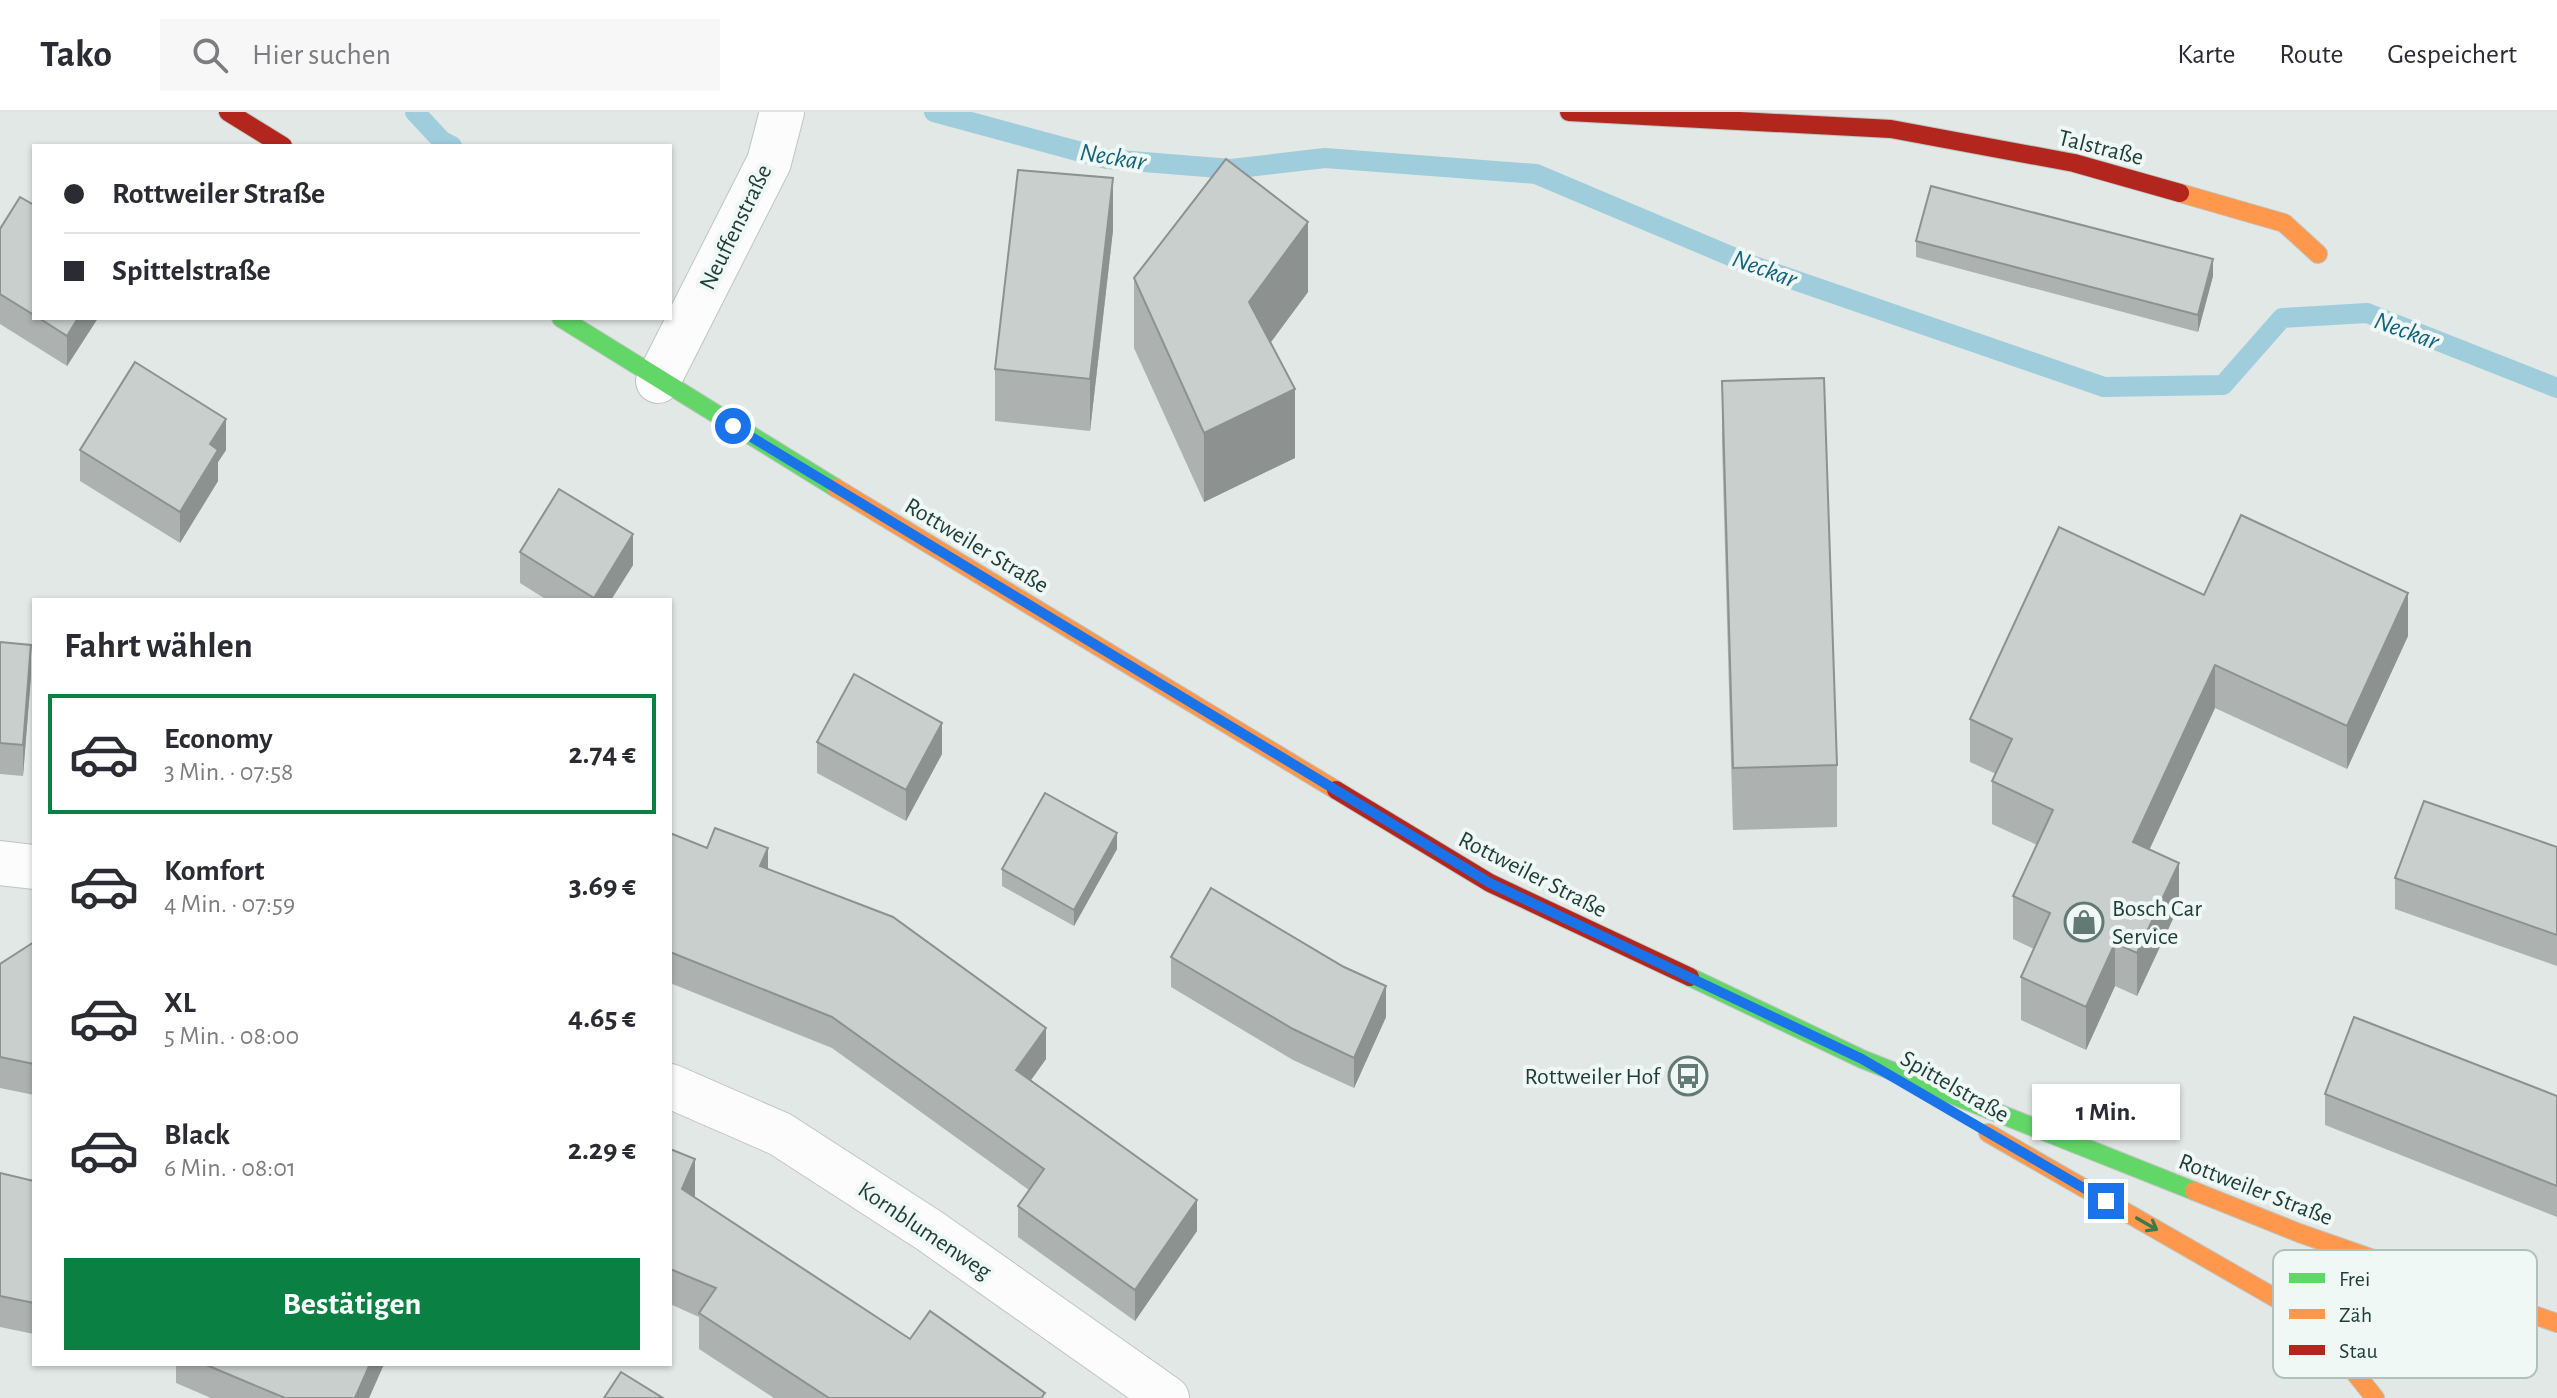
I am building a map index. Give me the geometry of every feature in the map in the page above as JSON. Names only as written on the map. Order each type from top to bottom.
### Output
[{"type":"main road","points":[[228,112],[280,144]]},
{"type":"main road","name":"Talstraße","points":[[1569,112],[1891,129],[2074,163],[2284,223],[2318,254]]},
{"type":"main road","name":"Rottweiler Straße","points":[[564,320],[658,381],[1490,883],[1862,1059],[2348,1250]]},
{"type":"main road","name":"Spittelstraße","points":[[1862,1059],[2273,1296]]},
{"type":"main road","name":"Rottweiler Straße","points":[[2537,1316],[2557,1323]]},
{"type":"main road","name":"Spittelstraße","points":[[2359,1378],[2375,1398]]},
{"type":"street","name":"Neuffenstraße","points":[[658,381],[769,162],[782,112]]},
{"type":"street","points":[[0,863],[32,867]]},
{"type":"street","name":"Kornblumenweg","points":[[672,1087],[780,1134],[930,1231],[1167,1398]]},
{"type":"building","points":[[1226,159],[1308,222],[1249,302],[1295,389],[1204,433],[1134,278]]},
{"type":"building","points":[[1018,170],[1113,178],[1090,379],[995,369]]},
{"type":"building","points":[[1931,186],[2213,259],[2198,315],[1916,241]]},
{"type":"building","points":[[20,197],[32,204],[32,314],[0,294],[0,229]]},
{"type":"building","points":[[42,320],[77,320],[67,336]]},
{"type":"building","points":[[135,362],[226,419],[210,444],[218,450],[180,512],[80,450]]},
{"type":"building","points":[[1824,378],[1837,765],[1733,768],[1722,381]]},
{"type":"building","points":[[559,489],[633,534],[594,598],[520,552]]},
{"type":"building","points":[[2241,515],[2408,593],[2347,726],[2215,665],[2133,842],[2179,863],[2137,953],[2115,943],[2086,1007],[2021,977],[2050,913],[2013,896],[2053,810],[1992,781],[2012,739],[1970,719],[2059,527],[2204,595]]},
{"type":"building","points":[[0,642],[31,645],[23,745],[0,743]]},
{"type":"building","points":[[854,674],[942,723],[906,790],[817,742]]},
{"type":"building","points":[[1045,793],[1117,833],[1074,910],[1002,869]]},
{"type":"building","points":[[2424,801],[2557,847],[2557,935],[2395,878]]},
{"type":"building","points":[[715,828],[768,848],[760,866],[893,917],[1046,1028],[1016,1070],[1197,1200],[1135,1290],[1018,1206],[1044,1169],[832,1017],[672,953],[672,834],[707,848]]},
{"type":"building","points":[[1211,888],[1344,967],[1386,986],[1354,1058],[1293,1029],[1171,957]]},
{"type":"building","points":[[32,943],[32,1064],[0,1057],[0,964]]},
{"type":"building","points":[[2354,1017],[2557,1096],[2557,1186],[2325,1094]]},
{"type":"building","points":[[672,1150],[695,1159],[682,1189],[910,1339],[930,1311],[1045,1393],[1041,1398],[829,1398],[699,1313],[716,1288],[672,1270]]},
{"type":"building","points":[[0,1173],[32,1181],[32,1303],[0,1296]]},
{"type":"building","points":[[209,1366],[369,1366],[355,1398],[285,1398]]},
{"type":"building","points":[[621,1372],[663,1398],[604,1398]]},
{"type":"waterway","name":"Neckar","points":[[415,112],[448,144]]},
{"type":"waterway","name":"Neckar","points":[[934,112],[1107,159],[1231,169],[1325,158],[1536,174],[1754,266],[2104,387],[2223,385],[2282,318],[2367,313],[2557,388]]},
{"type":"traffic: fast","points":[[564,320],[836,488]]},
{"type":"traffic: fast","points":[[1690,977],[1862,1059],[2194,1191]]},
{"type":"traffic: slow","points":[[2180,193],[2284,223],[2318,254]]},
{"type":"traffic: slow","points":[[836,488],[1336,790]]},
{"type":"traffic: slow","points":[[1988,1133],[2273,1297]]},
{"type":"traffic: slow","points":[[2194,1191],[2348,1250]]},
{"type":"traffic: slow","points":[[2537,1316],[2557,1323]]},
{"type":"traffic: slow","points":[[2359,1378],[2375,1398]]},
{"type":"traffic: jam","points":[[228,112],[280,144]]},
{"type":"traffic: jam","points":[[1569,112],[1891,129],[2074,163],[2180,193]]},
{"type":"traffic: jam","points":[[1336,790],[1490,883],[1690,977]]},
{"type":"place","name":"Bosch Car Service","points":[[2084,922]]},
{"type":"place","name":"Rottweiler Hof","points":[[1688,1076]]},
{"type":"route","points":[[733,426],[1490,883],[1862,1059],[2106,1201]]}]
